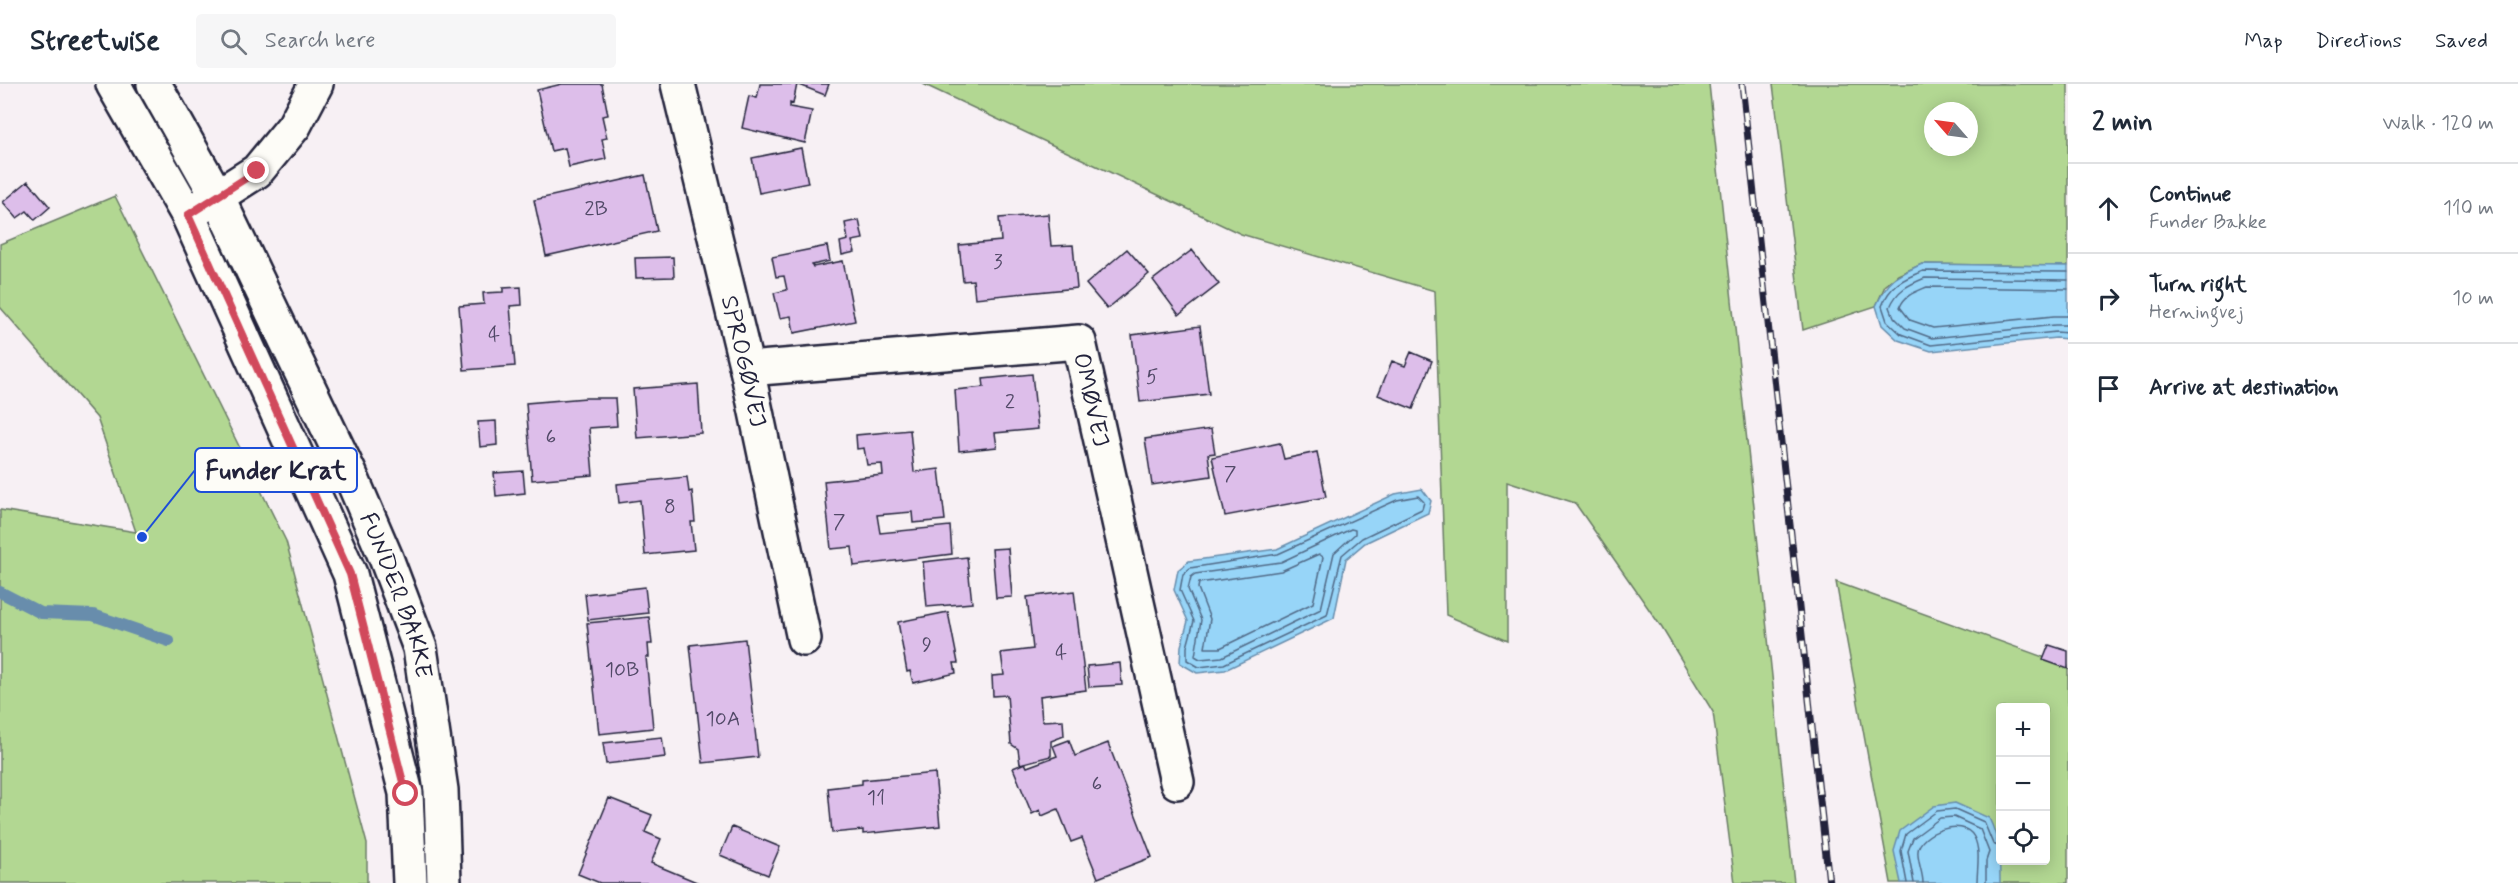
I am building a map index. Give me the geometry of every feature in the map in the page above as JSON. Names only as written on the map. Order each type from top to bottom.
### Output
[{"type":"main road","name":"FUNDER BAKKE","points":[[113,84],[188,215],[350,574],[406,794],[410,883]]},
{"type":"main road","name":"FUNDER BAKKE","points":[[154,84],[218,198],[350,474],[386,558],[420,648],[441,790],[444,883]]},
{"type":"main road","points":[[188,215],[257,171],[294,126],[316,84]]},
{"type":"main road","name":"SPROGØVEJ","points":[[678,84],[747,369],[804,639]]},
{"type":"main road","name":"OMØVEJ","points":[[747,369],[1079,342],[1177,782]]},
{"type":"green space","points":[[923,84],[1709,84],[1794,883],[1735,883],[1713,712],[1662,628],[1575,503],[1507,481],[1507,641],[1446,615],[1435,291],[1241,234]]},
{"type":"green space","points":[[1773,84],[2068,84],[2068,266],[1922,264],[1898,275],[1885,286],[1876,306],[1803,330]]},
{"type":"green space","points":[[115,196],[286,541],[367,844],[367,883],[0,883],[0,510],[136,532],[97,418],[0,307],[0,244]]},
{"type":"green space","points":[[1836,582],[2068,666],[2068,883],[1891,883]]},
{"type":"water","points":[[1922,264],[2068,266],[2068,339],[2056,338],[1931,351],[1898,340],[1882,325],[1876,306],[1889,284]]},
{"type":"water","points":[[1422,489],[1431,501],[1428,513],[1365,543],[1346,559],[1334,618],[1225,670],[1197,673],[1180,663],[1181,646],[1188,621],[1174,590],[1178,570],[1189,561],[1277,549],[1395,494]]},
{"type":"water","points":[[1955,803],[1989,818],[1996,838],[1996,865],[1999,865],[2000,883],[1901,883],[1894,851],[1900,831],[1934,806]]},
{"type":"building","points":[[562,84],[602,84],[608,115],[602,116],[607,138],[602,139],[606,159],[569,167],[565,148],[551,151],[537,90]]},
{"type":"building","points":[[760,84],[797,84],[793,104],[790,103],[790,107],[812,111],[805,143],[742,128],[749,96],[757,98]]},
{"type":"building","points":[[797,84],[829,84],[825,95]]},
{"type":"building","points":[[801,148],[808,183],[759,193],[752,158]]},
{"type":"building","points":[[645,175],[657,231],[546,256],[534,200]]},
{"type":"building","points":[[28,181],[50,207],[35,220],[27,211],[17,218],[3,202]]},
{"type":"building","points":[[1048,214],[1051,246],[1073,245],[1077,288],[975,298],[973,280],[963,281],[959,245],[1001,241],[999,218]]},
{"type":"building","points":[[859,220],[863,239],[852,241],[855,252],[842,255],[840,242],[848,240],[845,223]]},
{"type":"building","points":[[827,246],[830,261],[812,265],[813,267],[843,261],[855,321],[794,333],[791,316],[780,318],[774,293],[787,290],[784,276],[776,277],[772,257]]},
{"type":"building","points":[[1127,249],[1149,274],[1107,309],[1086,284]]},
{"type":"building","points":[[1192,250],[1219,284],[1179,315],[1153,280]]},
{"type":"building","points":[[673,257],[674,277],[636,278],[635,258]]},
{"type":"building","points":[[521,287],[522,305],[510,306],[515,366],[464,370],[459,306],[484,304],[483,293],[503,292],[503,288]]},
{"type":"building","points":[[1200,326],[1209,394],[1140,402],[1132,335]]},
{"type":"building","points":[[1411,352],[1432,361],[1413,409],[1378,395],[1392,361],[1405,366]]},
{"type":"building","points":[[1032,374],[1038,429],[995,433],[997,447],[959,451],[955,390],[984,387],[983,379]]},
{"type":"building","points":[[698,384],[701,433],[637,438],[633,389]]},
{"type":"building","points":[[615,398],[617,426],[589,428],[593,475],[532,480],[526,403]]},
{"type":"building","points":[[496,421],[497,445],[480,447],[478,422]]},
{"type":"building","points":[[1211,429],[1215,453],[1208,454],[1211,476],[1152,485],[1145,439]]},
{"type":"building","points":[[910,430],[914,472],[939,469],[945,520],[913,523],[912,512],[877,515],[880,533],[950,526],[952,554],[854,566],[852,547],[831,549],[824,481],[883,475],[882,464],[867,465],[864,448],[857,449],[856,435]]},
{"type":"building","points":[[1280,443],[1284,459],[1317,452],[1326,497],[1225,516],[1212,457]]},
{"type":"building","points":[[523,471],[525,493],[496,496],[494,473]]},
{"type":"building","points":[[687,477],[689,492],[692,491],[695,522],[691,522],[694,550],[645,555],[640,500],[619,503],[617,484]]},
{"type":"building","points":[[1008,548],[1012,597],[996,598],[992,549]]},
{"type":"building","points":[[967,557],[972,603],[927,607],[923,562]]},
{"type":"building","points":[[645,587],[648,613],[588,620],[585,594]]},
{"type":"building","points":[[1074,591],[1086,690],[1040,696],[1042,721],[1063,720],[1064,736],[1051,741],[1051,756],[1020,764],[1018,749],[1011,744],[1007,695],[993,696],[992,676],[1004,675],[1001,653],[1033,649],[1027,597]]},
{"type":"building","points":[[948,612],[958,663],[954,663],[956,673],[913,683],[910,671],[907,672],[898,622]]},
{"type":"building","points":[[649,617],[652,644],[648,644],[649,657],[646,657],[653,728],[599,734],[587,623]]},
{"type":"building","points":[[745,639],[758,757],[703,763],[690,645]]},
{"type":"building","points":[[2049,645],[2068,651],[2068,669],[2043,660]]},
{"type":"building","points":[[1120,663],[1122,685],[1089,687],[1087,666]]},
{"type":"building","points":[[662,737],[665,757],[606,764],[603,743]]},
{"type":"building","points":[[1069,740],[1075,756],[1108,743],[1152,857],[1098,878],[1082,838],[1071,842],[1058,809],[1042,816],[1040,810],[1032,814],[1013,768],[1025,763],[1027,767],[1057,756],[1053,746]]},
{"type":"building","points":[[935,773],[940,826],[863,834],[863,830],[832,833],[828,788],[862,784],[862,780]]},
{"type":"building","points":[[609,798],[652,815],[645,832],[661,839],[651,863],[699,883],[600,883],[578,874]]},
{"type":"building","points":[[732,827],[780,847],[768,875],[720,855]]},
{"type":"waterway","points":[[0,592],[41,613],[93,615],[169,641]]},
{"type":"railway","points":[[1742,84],[1829,883]]},
{"type":"place","name":"Funder Krat","points":[[142,537]]},
{"type":"route","points":[[257,171],[188,215],[350,574],[406,794]]}]
